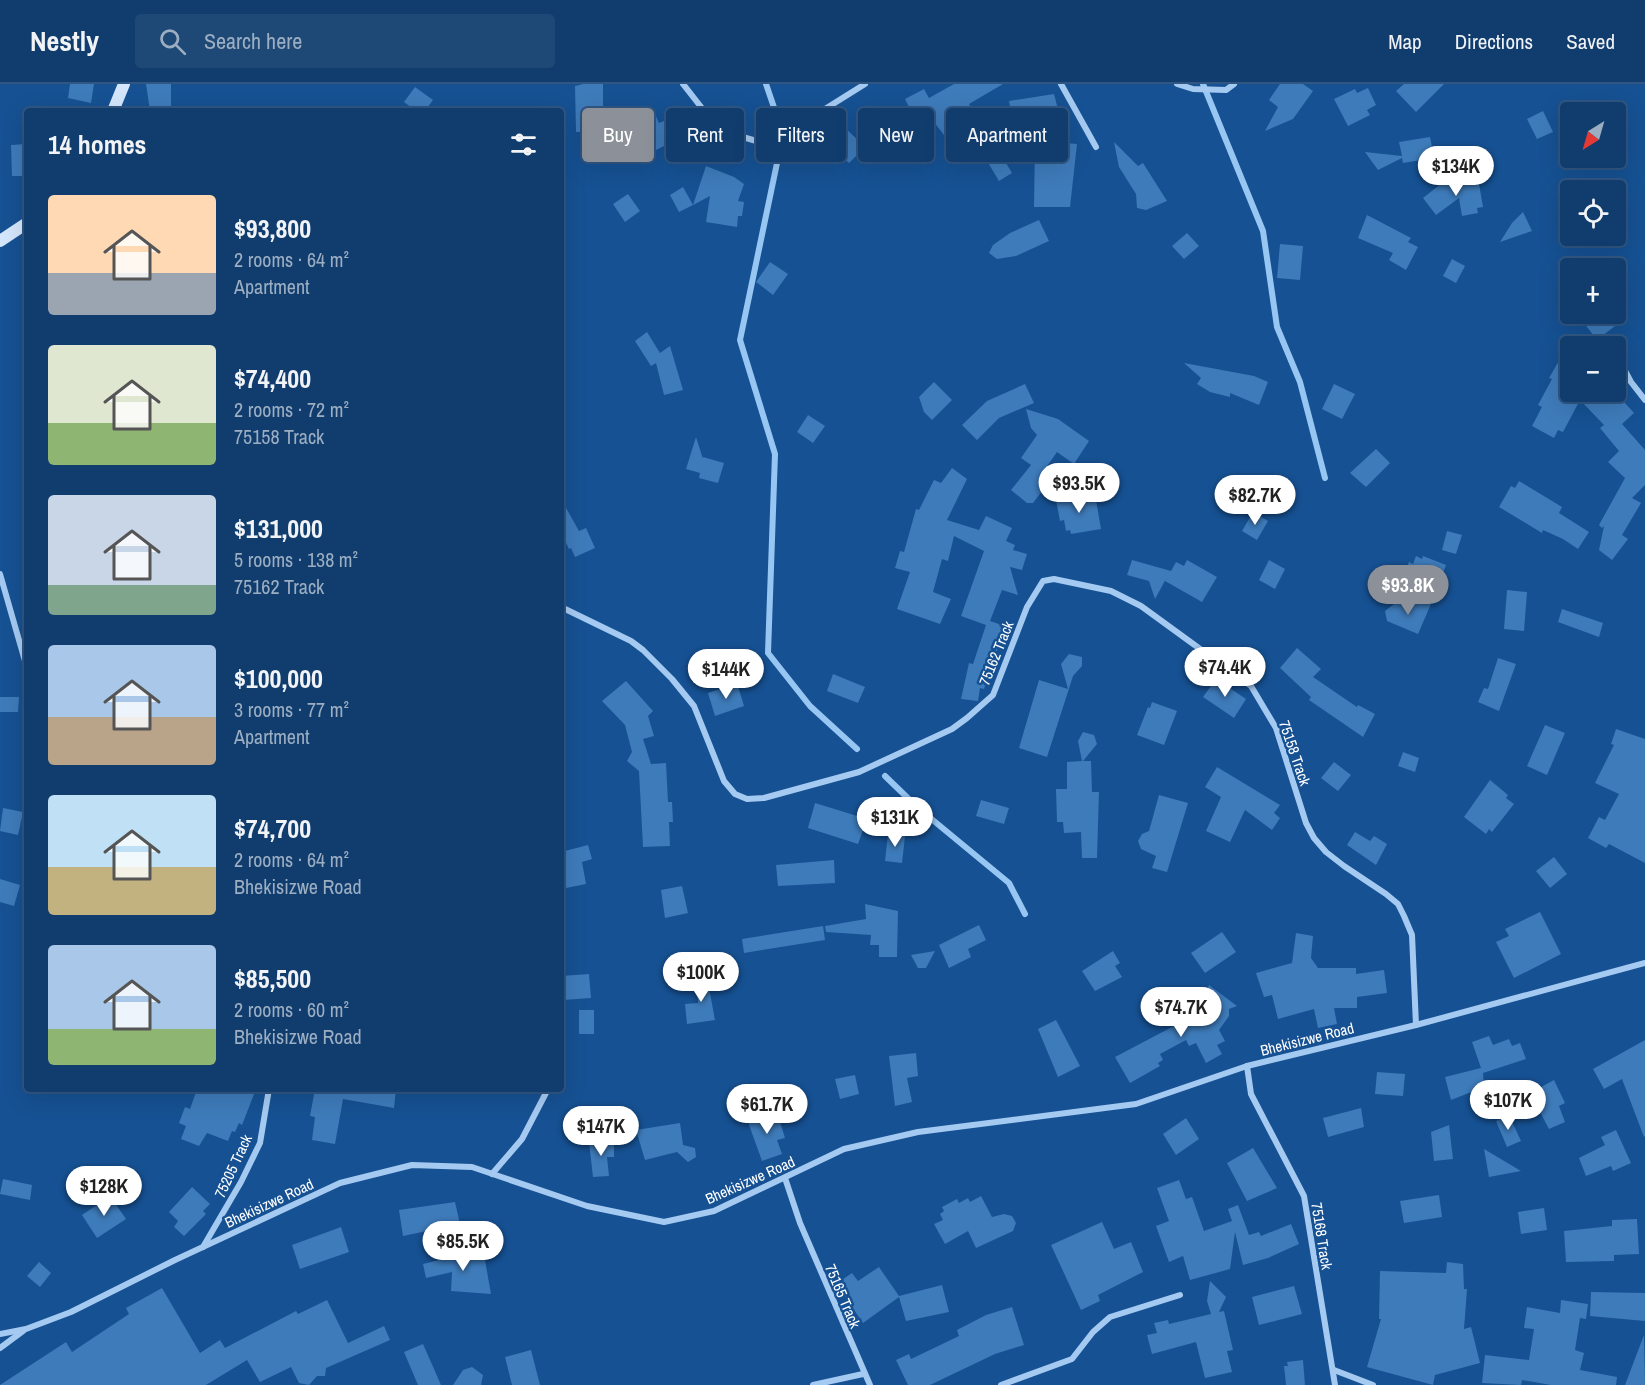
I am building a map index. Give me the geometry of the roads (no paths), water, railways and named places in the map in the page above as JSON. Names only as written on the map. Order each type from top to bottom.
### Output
[{"type":"street","points":[[114,108],[124,84]]},
{"type":"street","points":[[683,84],[712,121],[725,132],[760,142],[777,139],[830,103],[865,84]]},
{"type":"street","points":[[1061,84],[1096,147]]},
{"type":"street","points":[[1177,84],[1193,89],[1226,90],[1234,84]]},
{"type":"street","points":[[0,242],[24,226]]},
{"type":"street","points":[[1626,373],[1645,400]]},
{"type":"street","points":[[0,574],[24,658]]},
{"type":"street","name":"75158 Track","points":[[1043,581],[1054,579],[1101,589],[1141,606],[1251,686],[1276,728],[1306,823],[1314,838],[1326,852],[1398,904],[1404,916],[1412,935],[1416,1025]]},
{"type":"street","name":"75162 Track","points":[[564,608],[631,641],[644,650],[672,679],[694,706],[724,781],[735,794],[747,799],[764,798],[859,772],[952,729],[993,695],[1028,607],[1043,581]]},
{"type":"street","name":"Bhekisizwe Road","points":[[0,1334],[26,1329],[71,1312],[340,1184],[367,1175],[412,1165],[472,1167],[587,1206],[664,1222],[714,1211],[844,1149],[918,1132],[1136,1104],[1247,1066],[1416,1025],[1645,963]]},
{"type":"street","name":"75168 Track","points":[[1247,1066],[1251,1094],[1304,1196],[1335,1385]]},
{"type":"street","name":"75205 Track","points":[[203,1248],[241,1182],[260,1143],[268,1092]]},
{"type":"street","points":[[492,1174],[522,1138],[546,1092]]},
{"type":"street","name":"75165 Track","points":[[785,1178],[800,1223],[863,1374],[870,1385]]},
{"type":"street","points":[[1001,1385],[1072,1359],[1093,1332],[1110,1317],[1180,1295]]},
{"type":"street","name":"Bhekisizwe Road","points":[[0,1348],[26,1329]]},
{"type":"street","points":[[1334,1370],[1373,1385]]},
{"type":"street","points":[[813,1385],[863,1374]]},
{"type":"waterway","points":[[766,84],[774,108]]},
{"type":"waterway","points":[[1203,84],[1263,231],[1277,327],[1300,382],[1325,478]]},
{"type":"waterway","points":[[777,162],[740,340],[775,454],[768,653],[810,706],[857,749]]},
{"type":"waterway","points":[[885,776],[917,807],[1009,883],[1025,914]]}]
